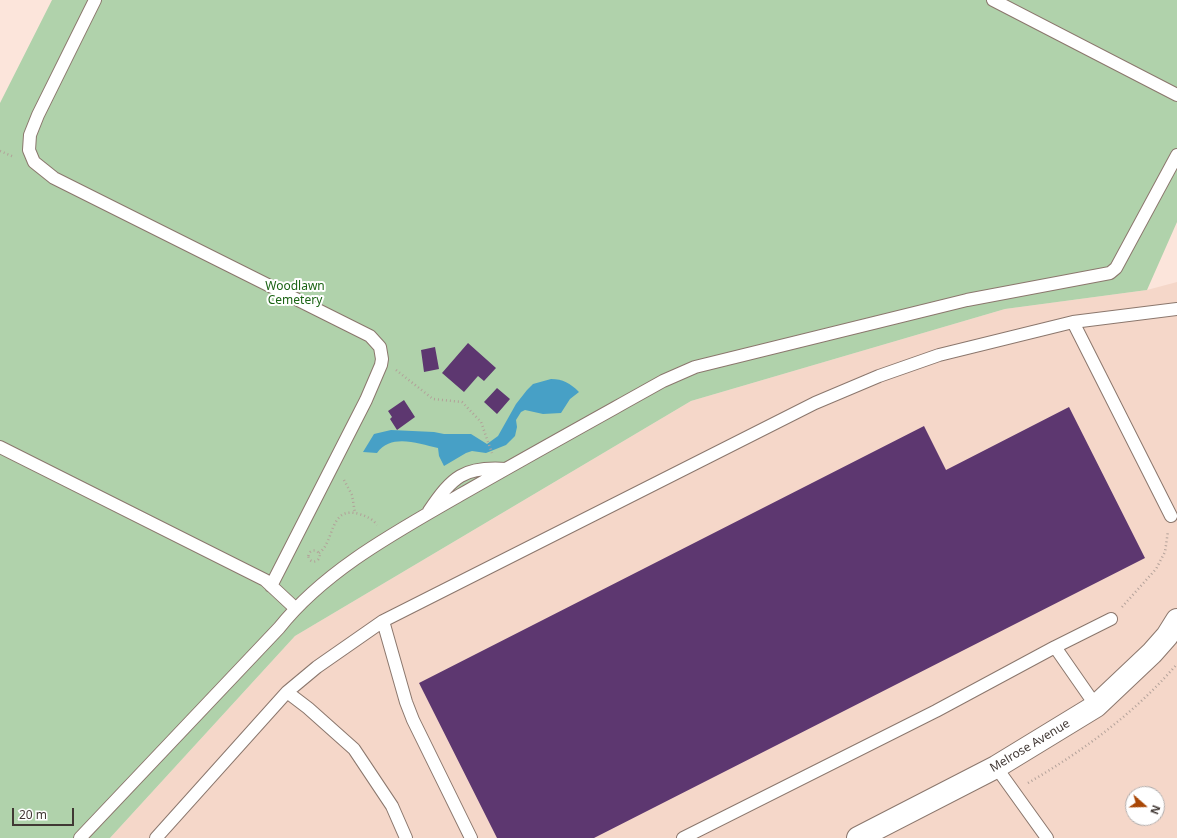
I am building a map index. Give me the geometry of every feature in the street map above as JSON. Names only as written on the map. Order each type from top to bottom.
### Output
[{"type":"street","name":"Melrose Avenue","points":[[858,838],[996,767],[1096,706],[1152,653],[1167,636],[1177,620]]},
{"type":"lane","points":[[95,0],[38,115],[30,135],[29,150],[34,162],[54,178],[370,336],[380,347],[382,358],[366,400],[271,586]]},
{"type":"lane","points":[[993,0],[1177,95]]},
{"type":"lane","points":[[80,838],[279,628],[295,608],[351,562],[386,539],[427,514],[663,381],[695,367],[967,300],[1107,274],[1116,268],[1177,155]]},
{"type":"lane","points":[[156,838],[287,692],[317,667],[383,621],[815,403],[879,376],[939,355],[1073,322],[1177,309]]},
{"type":"lane","points":[[1073,322],[1171,516]]},
{"type":"lane","points":[[0,447],[265,580],[295,608]]},
{"type":"lane","points":[[427,514],[438,497],[457,478],[478,468],[506,469]]},
{"type":"lane","points":[[683,838],[936,711],[1111,619]]},
{"type":"lane","points":[[383,621],[411,714],[472,838]]},
{"type":"lane","points":[[1054,648],[1096,706]]},
{"type":"lane","points":[[287,692],[308,708],[354,749],[392,806],[406,838]]},
{"type":"lane","points":[[996,767],[1047,838]]},
{"type":"path","points":[[382,358],[433,399],[462,402],[481,422],[492,453]]},
{"type":"path","points":[[330,471],[342,478],[350,489],[354,501],[355,513]]},
{"type":"path","points":[[319,553],[316,551],[311,551],[309,558],[315,562],[319,559],[319,553],[326,545],[336,520],[344,515],[355,513],[374,521],[386,539]]},
{"type":"path","points":[[1111,619],[1156,569],[1165,552],[1171,516]]},
{"type":"path","points":[[1013,792],[1061,764],[1093,742],[1142,700],[1177,664]]},
{"type":"shaded area","points":[[1177,282],[1177,838],[110,838],[295,636],[691,401],[1005,309],[1147,290]]},
{"type":"green space","name":"Woodlawn Cemetery","points":[[52,0],[1177,0],[1177,222],[1147,290],[1005,309],[691,401],[295,636],[110,838],[0,838],[0,103]]},
{"type":"water","points":[[551,379],[566,382],[579,392],[570,399],[561,413],[543,414],[525,410],[521,412],[516,420],[517,427],[515,436],[506,445],[486,453],[472,451],[444,466],[439,456],[438,448],[414,443],[390,443],[377,453],[363,452],[374,434],[391,430],[434,432],[444,434],[471,434],[487,444],[498,436],[516,404],[527,390],[533,384]]},
{"type":"building","points":[[468,343],[496,368],[484,381],[478,376],[464,392],[442,373]]},
{"type":"building","points":[[435,347],[439,369],[424,372],[421,350]]},
{"type":"building","points":[[497,388],[510,399],[497,414],[484,402]]},
{"type":"building","points":[[404,400],[415,417],[397,430],[390,419],[392,417],[388,411]]},
{"type":"building","points":[[1069,407],[1145,558],[594,838],[497,838],[419,683],[924,426],[946,470]]}]
